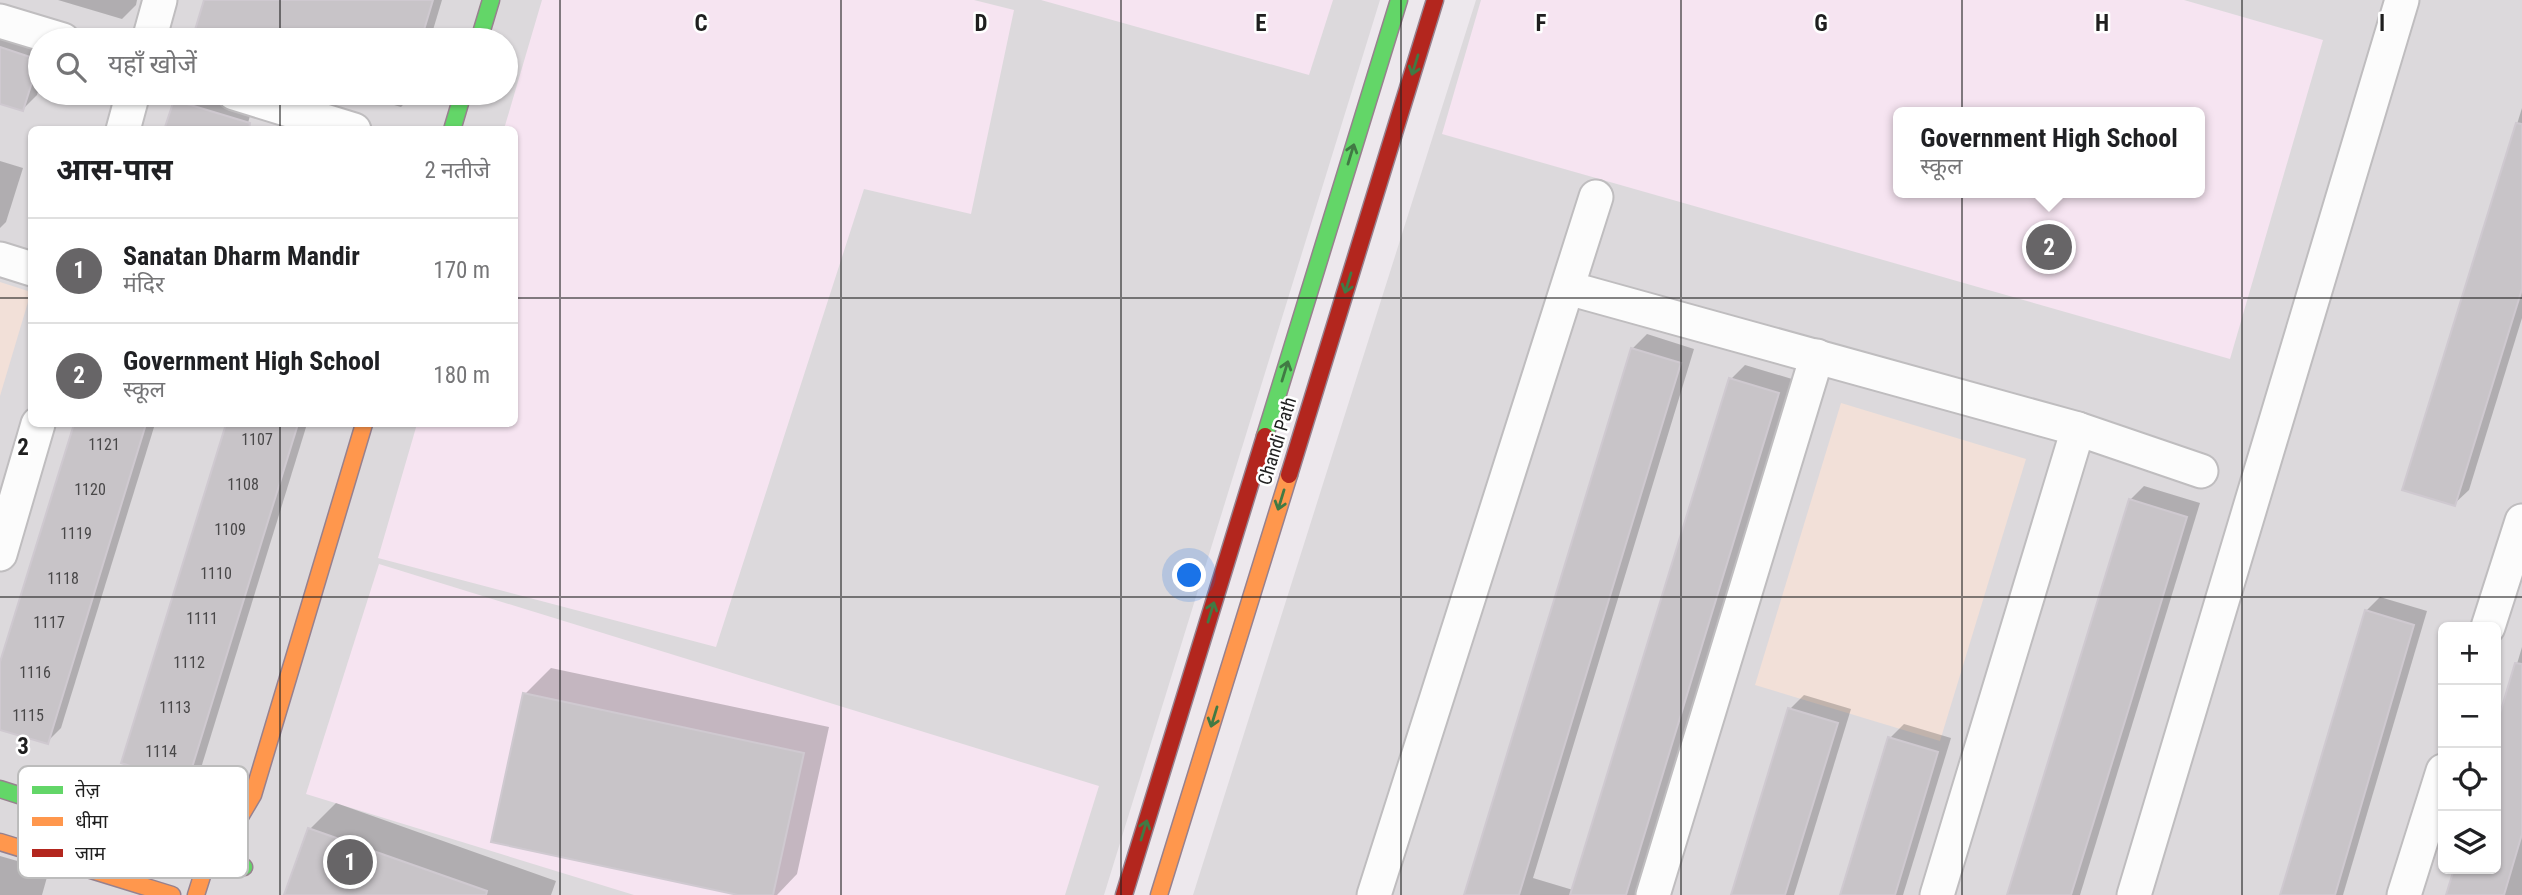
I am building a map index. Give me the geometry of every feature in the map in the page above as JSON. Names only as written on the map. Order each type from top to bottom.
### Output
[{"type":"main road","points":[[483,28],[491,0]]},
{"type":"main road","name":"Chandi Path","points":[[1124,895],[1399,0]]},
{"type":"main road","name":"Chandi Path","points":[[1159,895],[1436,0]]},
{"type":"main road","points":[[453,126],[459,105]]},
{"type":"main road","points":[[248,803],[253,795],[363,427]]},
{"type":"main road","points":[[0,789],[18,795]]},
{"type":"main road","points":[[0,842],[18,848]]},
{"type":"main road","points":[[117,878],[172,895]]},
{"type":"main road","points":[[197,895],[202,878]]},
{"type":"main road","points":[[238,886],[239,878]]},
{"type":"street","points":[[152,28],[160,0]]},
{"type":"street","points":[[2134,895],[2402,0]]},
{"type":"street","points":[[0,21],[28,29]]},
{"type":"street","points":[[124,126],[130,105]]},
{"type":"street","points":[[273,105],[341,126]]},
{"type":"street","points":[[1374,895],[1597,197]]},
{"type":"street","points":[[0,259],[28,267]]},
{"type":"street","points":[[1568,288],[2078,429],[2201,471]]},
{"type":"street","points":[[1653,895],[1817,356]]},
{"type":"street","points":[[0,554],[37,427]]},
{"type":"street","points":[[1937,895],[2078,429]]},
{"type":"street","points":[[2490,622],[2522,521]]},
{"type":"street","points":[[2404,895],[2438,787]]},
{"type":"shaded area","points":[[0,0],[1380,0],[1104,895],[0,895]]},
{"type":"shaded area","points":[[542,0],[974,0],[1014,10],[971,214],[864,189],[716,647],[378,558],[416,427],[518,427],[518,126],[505,126],[511,105],[518,105],[518,81]]},
{"type":"shaded area","points":[[1041,0],[1333,0],[1309,75]]},
{"type":"shaded area","points":[[1476,0],[2522,0],[2522,895],[1193,895]]},
{"type":"shaded area","points":[[1481,0],[2184,0],[2323,40],[2230,359],[1442,134]]},
{"type":"shaded area","points":[[0,282],[28,291],[28,302],[0,396]]},
{"type":"shaded area","points":[[1841,403],[2026,459],[1940,741],[1755,685]]},
{"type":"shaded area","points":[[379,564],[1099,786],[1065,895],[634,895],[306,794]]},
{"type":"building","points":[[204,0],[433,0],[425,28],[196,28]]},
{"type":"building","points":[[0,47],[28,56],[28,95],[23,111],[0,104]]},
{"type":"building","points":[[172,105],[191,105],[250,123],[250,126],[165,126]]},
{"type":"building","points":[[2516,123],[2522,124],[2522,289],[2455,506],[2402,490]]},
{"type":"building","points":[[1631,348],[1681,363],[1519,895],[1464,895]]},
{"type":"building","points":[[1729,378],[1779,393],[1626,895],[1570,895]]},
{"type":"building","points":[[73,427],[145,427],[48,744],[0,730],[0,662]]},
{"type":"building","points":[[225,427],[297,427],[193,766],[130,766],[121,763]]},
{"type":"building","points":[[2129,499],[2187,517],[2125,721],[2071,895],[2007,895]]},
{"type":"building","points":[[2365,610],[2414,625],[2335,895],[2280,895]]},
{"type":"building","points":[[2515,663],[2522,664],[2522,834],[2504,895],[2446,895],[2452,874],[2501,874],[2501,710]]},
{"type":"building","points":[[523,693],[804,753],[773,895],[738,895],[491,842]]},
{"type":"building","points":[[1788,708],[1838,723],[1785,895],[1731,895]]},
{"type":"building","points":[[1888,737],[1938,752],[1895,895],[1840,895]]},
{"type":"building","points":[[308,828],[487,891],[486,895],[284,895]]},
{"type":"traffic: fast","points":[[483,28],[491,0]]},
{"type":"traffic: fast","points":[[1265,436],[1399,0]]},
{"type":"traffic: fast","points":[[453,126],[459,105]]},
{"type":"traffic: fast","points":[[0,789],[18,795]]},
{"type":"traffic: slow","points":[[248,803],[253,795],[363,427]]},
{"type":"traffic: slow","points":[[1159,895],[1289,475]]},
{"type":"traffic: slow","points":[[0,842],[18,848]]},
{"type":"traffic: slow","points":[[117,878],[172,895]]},
{"type":"traffic: slow","points":[[196,895],[201,878]]},
{"type":"traffic: jam","points":[[1289,475],[1435,0]]},
{"type":"traffic: jam","points":[[1124,895],[1265,436]]},
{"type":"place","name":"Government High School","points":[[2049,247]]},
{"type":"place","name":"Sanatan Dharm Mandir","points":[[350,862]]}]
